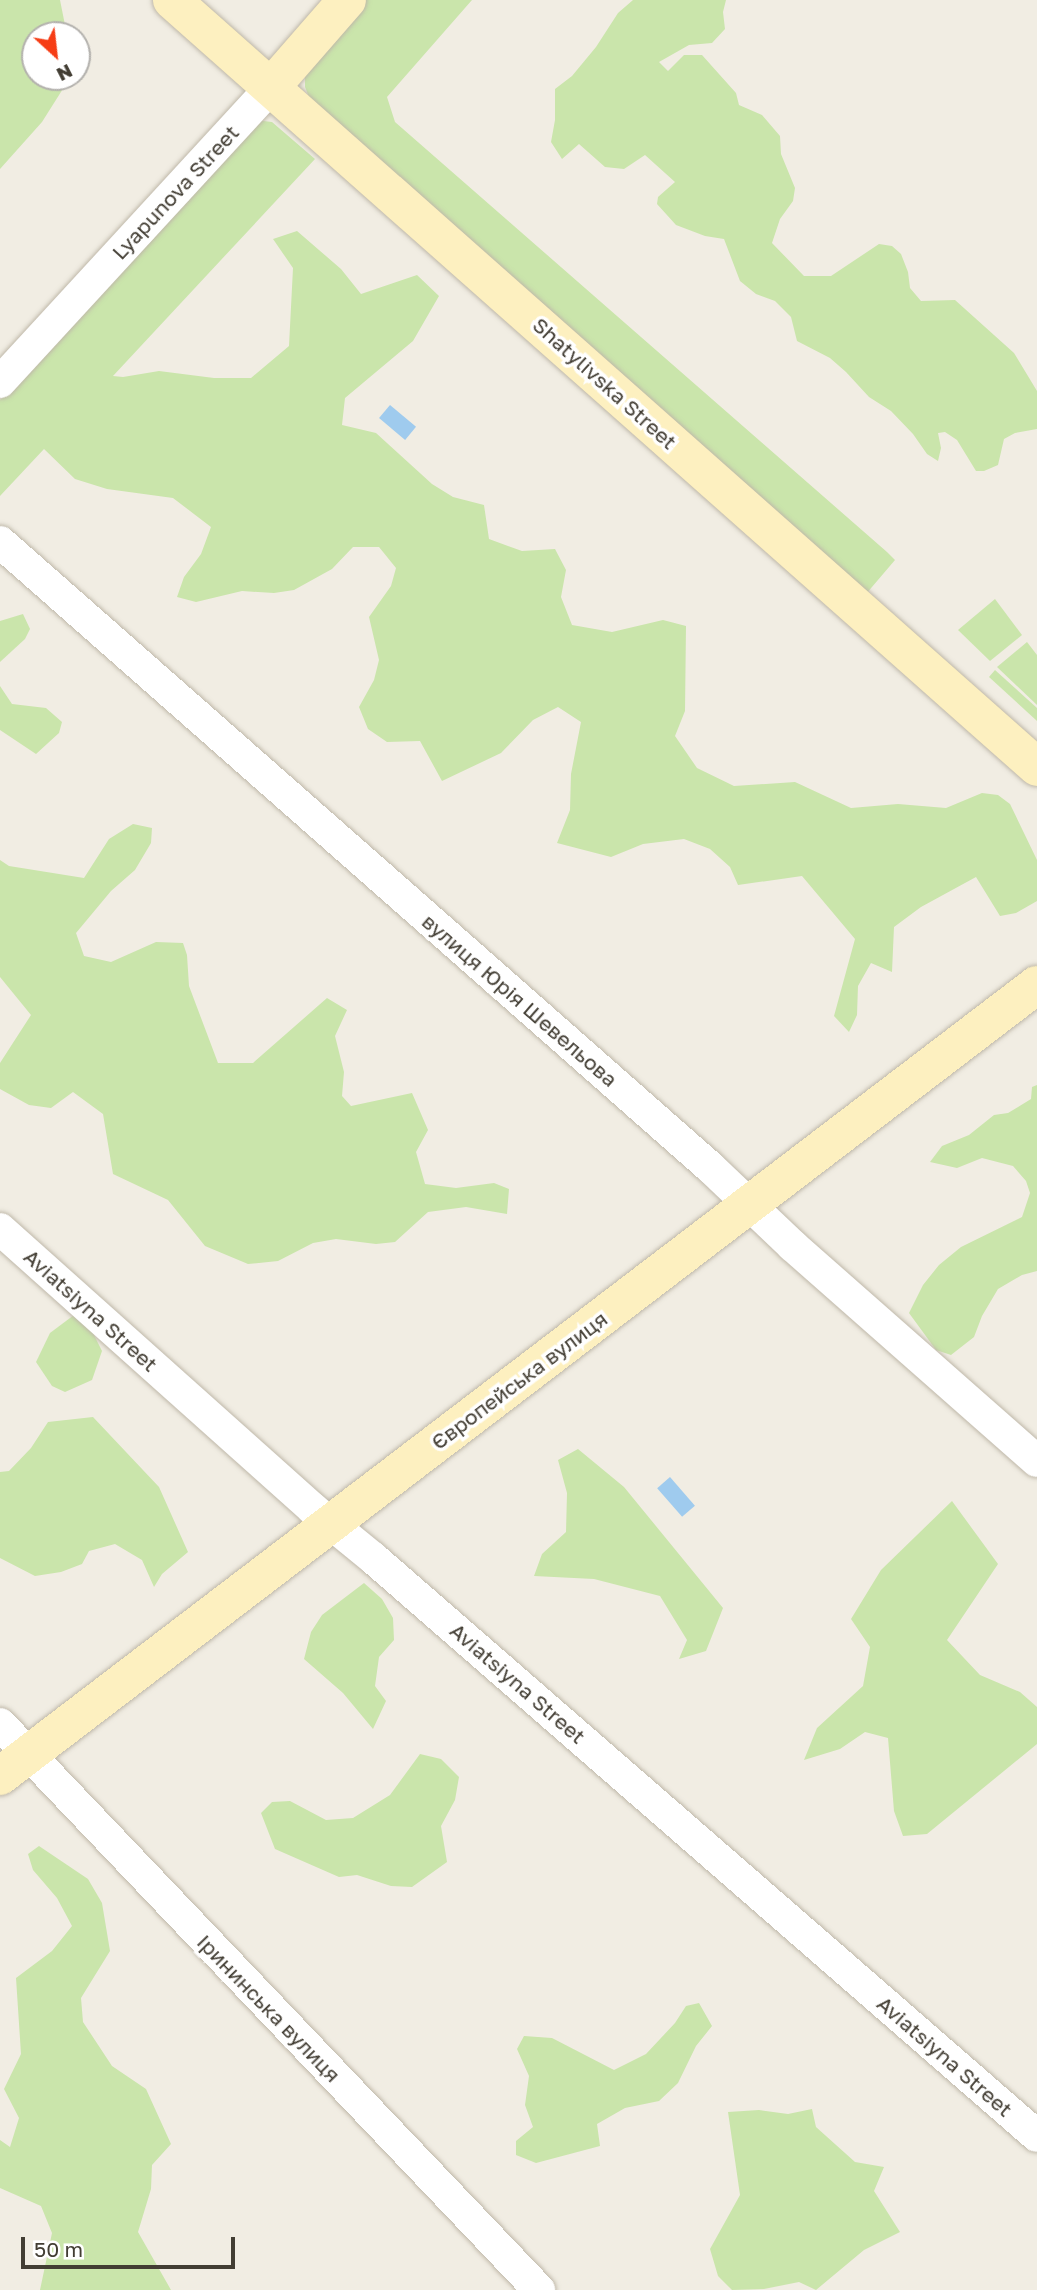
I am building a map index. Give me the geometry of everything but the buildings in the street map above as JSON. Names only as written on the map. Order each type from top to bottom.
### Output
[{"type":"street","name":"Shatylivska Street","points":[[172,0],[1037,767]]},
{"type":"street","name":"Lyapunova Street","points":[[0,382],[272,86],[347,0]]},
{"type":"street","name":"вулиця Юрія Шевельова","points":[[0,542],[711,1168],[749,1205],[1037,1461]]},
{"type":"street","name":"Європейська вулиця","points":[[14,1765],[1037,985]]},
{"type":"street","name":"Aviatsiyna Street","points":[[0,1229],[331,1524],[1037,2136]]},
{"type":"street","name":"Ірининська вулиця","points":[[0,1724],[14,1765],[539,2290]]},
{"type":"green space","points":[[0,0],[60,0],[64,21],[21,21],[21,91],[62,91],[42,122],[0,169]]},
{"type":"green space","points":[[362,0],[472,0],[387,97],[395,122],[895,560],[866,594],[309,97],[305,87],[305,68]]},
{"type":"green space","points":[[633,0],[726,0],[723,12],[725,29],[712,43],[689,45],[659,62],[668,71],[684,55],[702,55],[736,93],[739,105],[762,115],[780,136],[781,154],[795,188],[793,201],[780,219],[772,243],[804,276],[831,276],[879,244],[892,246],[901,254],[908,272],[910,288],[921,301],[955,300],[1014,353],[1037,391],[1037,429],[1015,433],[1004,439],[998,465],[984,471],[976,471],[957,440],[945,432],[938,433],[941,448],[938,461],[927,454],[913,434],[891,411],[869,397],[830,358],[797,341],[791,317],[775,301],[756,294],[740,281],[724,239],[705,236],[676,225],[657,204],[658,197],[675,182],[645,155],[624,169],[605,167],[579,144],[562,159],[551,142],[555,120],[555,89],[572,76],[596,47],[618,13]]},
{"type":"green space","points":[[255,120],[272,122],[315,159],[113,376],[159,371],[214,378],[251,378],[289,346],[293,268],[273,239],[297,231],[341,269],[361,294],[417,275],[439,296],[413,341],[345,398],[342,425],[376,433],[432,484],[453,497],[484,505],[489,539],[522,551],[555,549],[566,570],[561,597],[572,625],[612,632],[663,620],[686,626],[685,711],[675,736],[697,768],[734,786],[795,782],[851,808],[898,804],[946,808],[982,793],[998,795],[1010,804],[1037,860],[1037,901],[1016,913],[1000,916],[976,877],[921,907],[894,927],[892,972],[871,963],[858,986],[857,1015],[849,1032],[834,1016],[855,939],[802,876],[738,885],[730,867],[710,849],[684,839],[643,844],[611,857],[557,843],[570,810],[571,774],[581,722],[558,707],[533,720],[501,753],[442,781],[420,741],[387,742],[368,729],[359,707],[374,680],[379,660],[369,617],[391,586],[396,568],[379,547],[353,547],[332,569],[294,590],[274,593],[242,591],[196,602],[177,597],[184,577],[201,554],[211,527],[173,498],[107,489],[75,479],[44,449],[0,496],[0,400]]},
{"type":"green space","points":[[995,599],[1022,635],[990,661],[958,630]]},
{"type":"green space","points":[[23,614],[30,629],[25,639],[0,662],[0,621]]},
{"type":"green space","points":[[1027,642],[1037,655],[1037,705],[997,667]]},
{"type":"green space","points":[[995,670],[1037,708],[1037,721],[989,677]]},
{"type":"green space","points":[[0,686],[12,704],[46,708],[62,722],[59,733],[36,754],[0,730]]},
{"type":"green space","points":[[133,824],[152,828],[151,843],[135,870],[111,891],[76,933],[84,956],[111,962],[156,942],[183,943],[187,955],[189,986],[218,1063],[253,1063],[327,998],[347,1010],[335,1036],[344,1072],[342,1096],[351,1106],[412,1093],[428,1130],[416,1152],[425,1184],[456,1188],[494,1183],[509,1189],[507,1214],[466,1207],[428,1212],[395,1242],[376,1244],[336,1239],[313,1243],[278,1261],[248,1264],[205,1246],[168,1200],[113,1174],[103,1114],[73,1092],[51,1108],[29,1105],[0,1089],[0,1063],[31,1015],[0,977],[0,860],[9,866],[84,878],[109,839]]},
{"type":"green space","points":[[1037,1085],[1037,1271],[1022,1275],[998,1289],[982,1316],[974,1337],[951,1355],[936,1350],[909,1313],[923,1285],[939,1265],[961,1247],[1022,1217],[1030,1193],[1026,1181],[1013,1166],[982,1158],[957,1168],[930,1162],[942,1146],[969,1135],[994,1115],[1008,1113],[1031,1099],[1032,1087]]},
{"type":"green space","points":[[74,1315],[93,1333],[102,1351],[92,1380],[65,1392],[52,1386],[36,1362],[50,1333]]},
{"type":"green space","points":[[93,1417],[159,1487],[188,1552],[162,1574],[154,1587],[142,1560],[115,1544],[89,1551],[82,1564],[61,1572],[35,1576],[0,1558],[0,1472],[9,1471],[31,1448],[48,1422]]},
{"type":"green space","points":[[578,1449],[624,1487],[723,1608],[706,1651],[679,1659],[687,1640],[660,1596],[594,1579],[534,1576],[542,1554],[566,1532],[567,1493],[558,1460]]},
{"type":"green space","points":[[952,1501],[998,1564],[947,1640],[980,1675],[1020,1692],[1037,1707],[1037,1744],[927,1834],[903,1836],[894,1811],[888,1738],[865,1732],[840,1749],[804,1760],[817,1728],[863,1686],[870,1647],[851,1619],[881,1570]]},
{"type":"green space","points":[[364,1583],[382,1599],[393,1618],[394,1640],[379,1657],[375,1686],[386,1701],[373,1729],[343,1693],[304,1659],[311,1632],[322,1615]]},
{"type":"green space","points":[[420,1754],[441,1759],[459,1777],[455,1800],[441,1826],[447,1862],[412,1887],[391,1886],[357,1875],[339,1877],[275,1849],[261,1813],[272,1802],[290,1801],[326,1820],[353,1818],[390,1795]]},
{"type":"green space","points":[[39,1846],[88,1879],[102,1903],[110,1951],[81,1998],[83,2022],[112,2066],[146,2089],[171,2144],[152,2165],[151,2189],[138,2232],[171,2290],[40,2290],[52,2233],[41,2206],[0,2188],[0,2140],[10,2147],[19,2118],[4,2089],[21,2054],[16,1978],[52,1951],[72,1926],[57,1898],[33,1870],[28,1854]]},
{"type":"green space","points":[[699,2003],[712,2026],[696,2046],[678,2083],[659,2101],[625,2108],[597,2124],[600,2146],[536,2163],[516,2155],[516,2141],[533,2127],[525,2105],[529,2076],[517,2049],[524,2036],[552,2038],[614,2070],[646,2054],[675,2023],[686,2006]]},
{"type":"green space","points":[[812,2109],[816,2127],[855,2162],[884,2167],[874,2191],[900,2232],[864,2250],[816,2290],[799,2282],[764,2289],[732,2290],[718,2276],[710,2249],[740,2195],[728,2112],[759,2110],[788,2114]]},
{"type":"water","points":[[390,405],[416,427],[405,440],[379,418]]},
{"type":"water","points":[[670,1477],[695,1506],[682,1517],[657,1488]]}]
